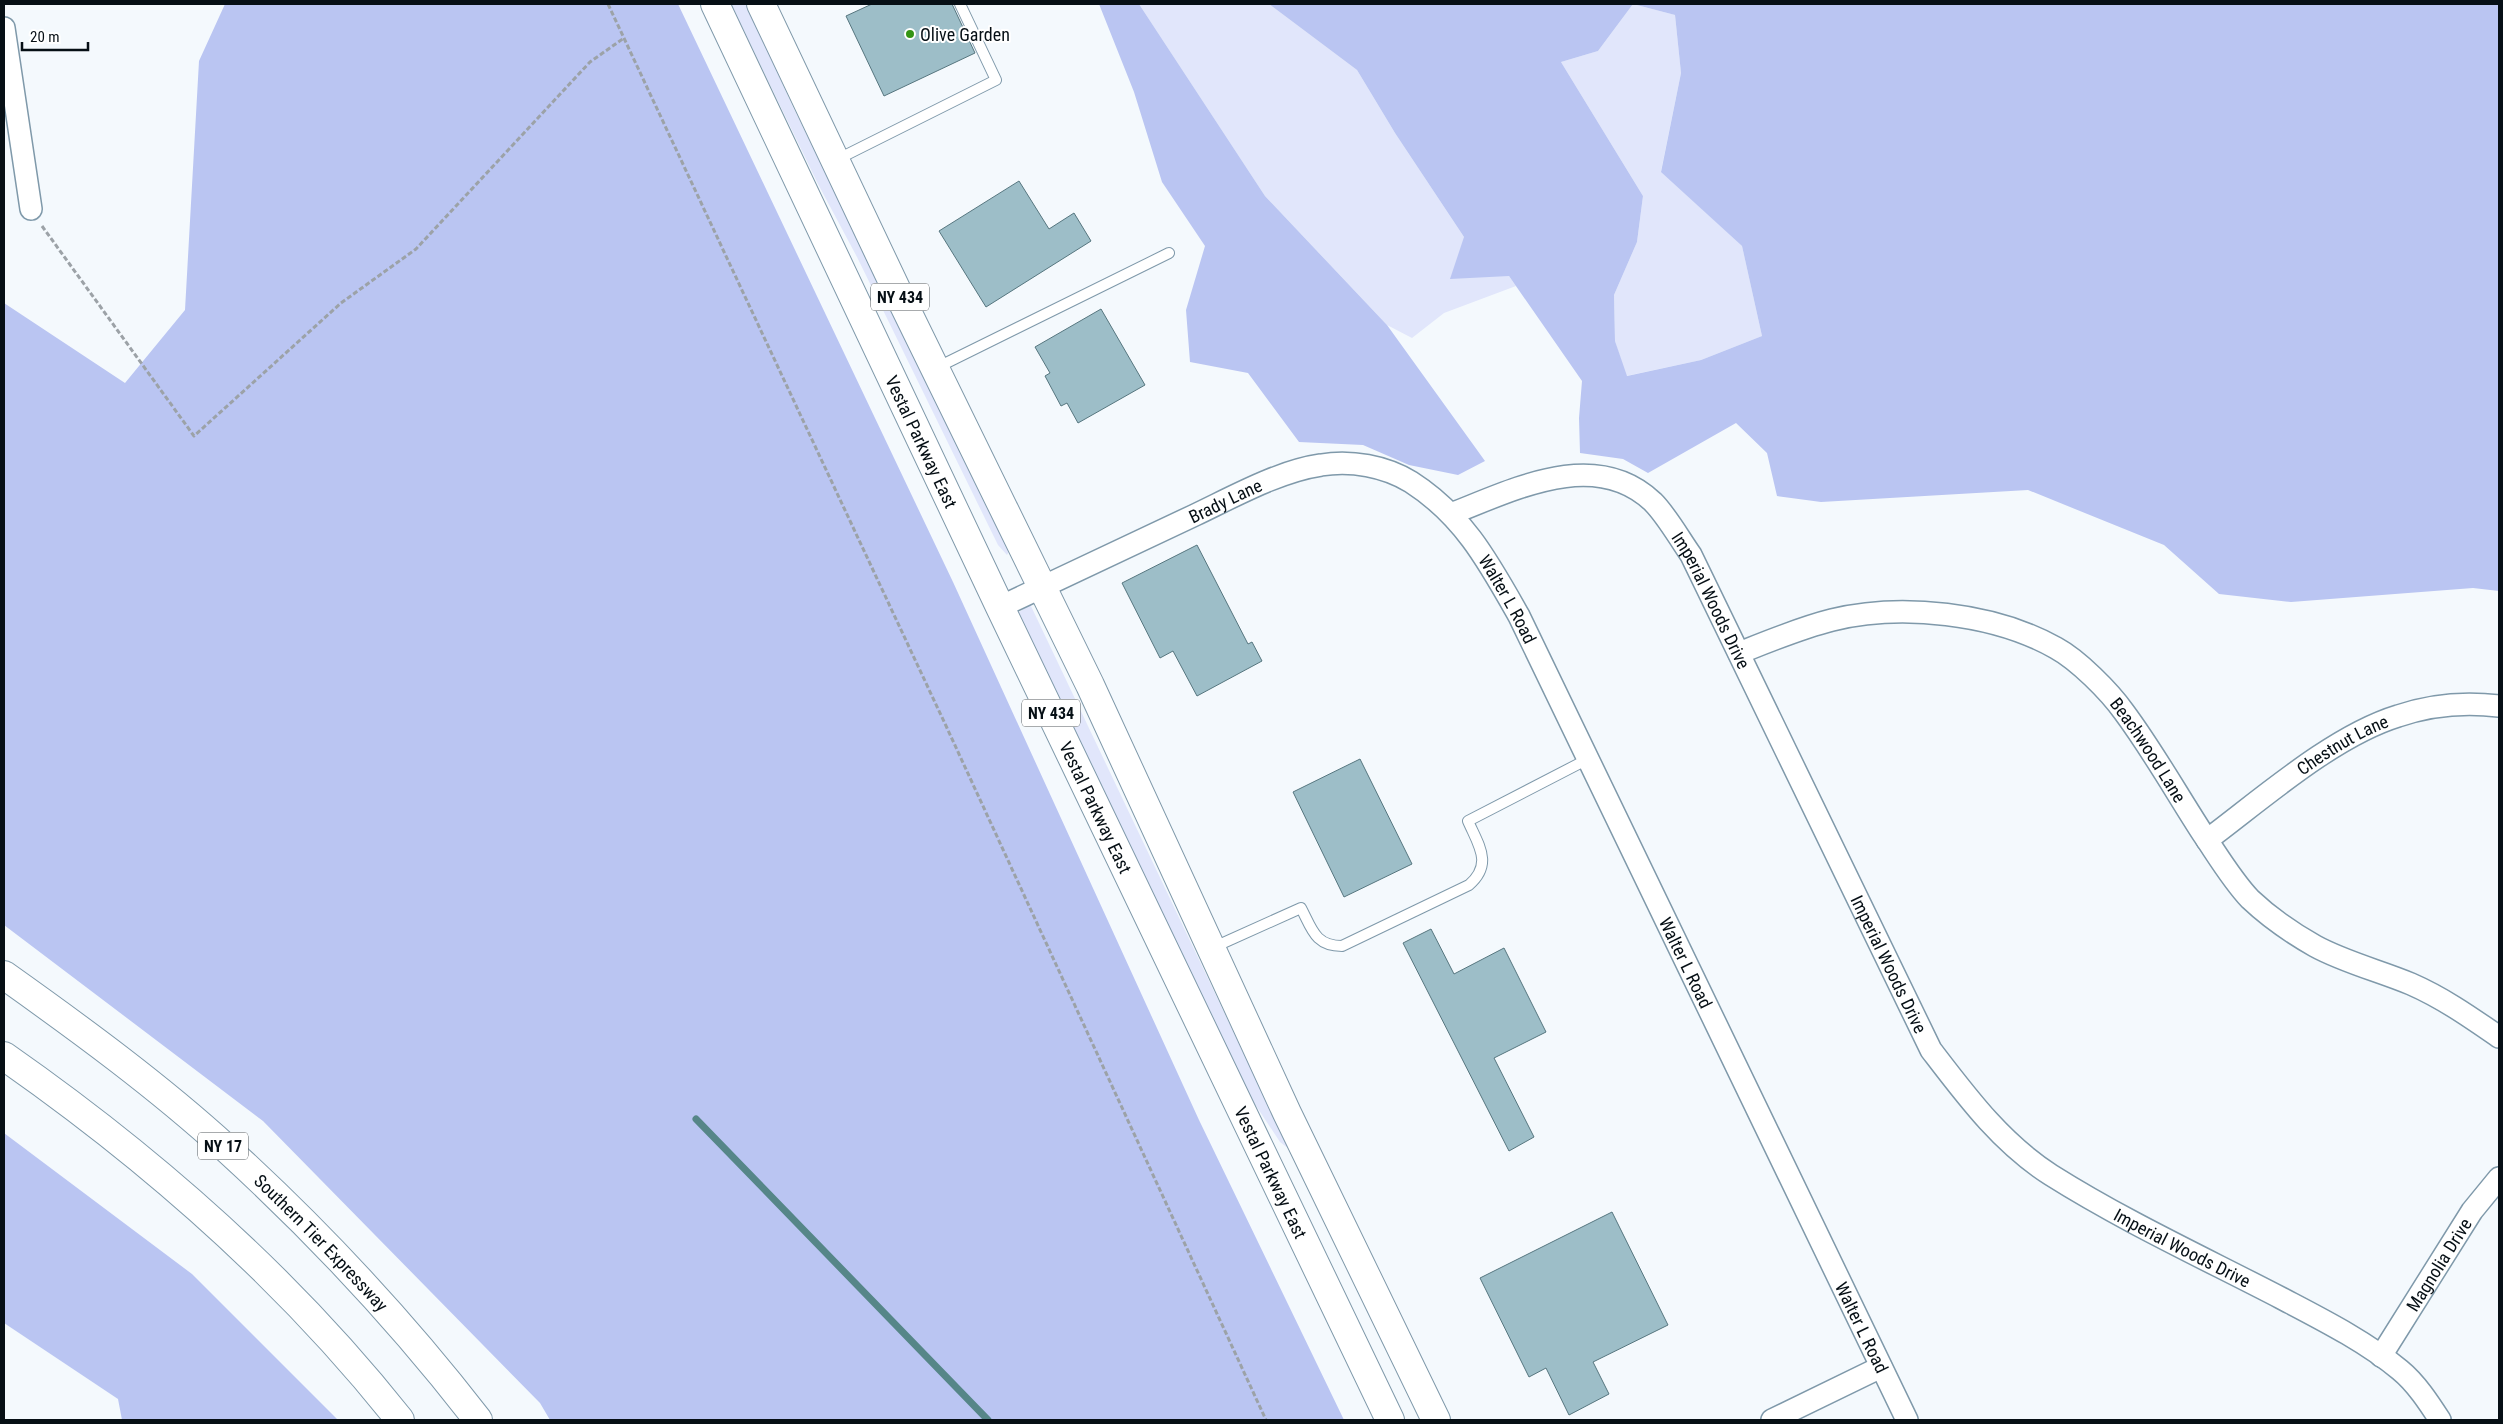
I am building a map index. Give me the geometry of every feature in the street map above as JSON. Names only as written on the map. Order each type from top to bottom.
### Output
[{"type":"main road","name":"Vestal Parkway East","points":[[715,4],[1000,607],[1390,1420]]},
{"type":"main road","name":"NY 434","points":[[761,4],[935,369],[1090,685],[1291,1122],[1436,1420]]},
{"type":"main road","name":"Southern Tier Expressway","points":[[4,975],[172,1102],[227,1149],[356,1276],[478,1420]]},
{"type":"main road","points":[[4,1056],[96,1124],[236,1244],[319,1328],[400,1420]]},
{"type":"street","points":[[4,28],[30,209]]},
{"type":"street","name":"Brady Lane","points":[[1000,607],[1237,495],[1289,473],[1319,465],[1344,462],[1369,465],[1411,482],[1451,514]]},
{"type":"street","name":"Imperial Woods Drive","points":[[1451,514],[1515,489],[1574,474],[1592,474],[1611,478],[1634,489],[1653,502],[1691,555],[1931,1050],[1975,1108],[2011,1144],[2050,1174],[2111,1209],[2320,1319],[2381,1356],[2402,1371],[2426,1399],[2440,1420]]},
{"type":"street","name":"Walter L Road","points":[[1451,514],[1482,550],[1519,616],[1907,1420]]},
{"type":"street","name":"Beachwood Lane","points":[[1739,653],[1786,634],[1833,620],[1869,614],[1936,613],[1984,621],[2027,634],[2058,649],[2089,675],[2124,710],[2228,872],[2250,898],[2271,917],[2316,946],[2411,984],[2448,1002],[2499,1037]]},
{"type":"street","name":"Chestnut Lane","points":[[2207,840],[2310,764],[2351,737],[2397,716],[2446,705],[2499,706]]},
{"type":"street","name":"Magnolia Drive","points":[[2381,1356],[2472,1211],[2499,1178]]},
{"type":"street","points":[[1772,1420],[1882,1367]]},
{"type":"lane","points":[[835,160],[996,80],[960,4]]},
{"type":"lane","points":[[935,369],[1169,254]]},
{"type":"lane","points":[[1211,949],[1300,908],[1316,939],[1329,946],[1342,946],[1469,885],[1480,876],[1482,852],[1468,821],[1588,759]]},
{"type":"path","points":[[608,4],[955,746],[1266,1420]]},
{"type":"path","points":[[30,209],[194,436],[341,303],[416,249],[590,62],[624,38]]},
{"type":"shaded area","points":[[225,4],[678,4],[953,582],[1199,1120],[1344,1420],[550,1420],[540,1403],[263,1121],[4,925],[4,303],[125,383],[185,310],[199,61]]},
{"type":"shaded area","points":[[731,4],[746,4],[793,107],[1010,550],[1007,555],[998,545],[857,257],[818,184]]},
{"type":"shaded area","points":[[1099,4],[1139,4],[1265,196],[1387,325],[1485,461],[1458,475],[1409,465],[1363,445],[1299,442],[1248,373],[1190,362],[1186,310],[1205,246],[1162,182],[1134,92]]},
{"type":"shaded area","points":[[1139,4],[1269,4],[1357,70],[1395,133],[1464,237],[1509,276],[1516,286],[1444,313],[1412,338],[1387,325],[1265,196]]},
{"type":"shaded area","points":[[1269,4],[1633,4],[2499,4],[2499,591],[2473,588],[2291,602],[2219,594],[2164,545],[2028,490],[1821,502],[1777,496],[1767,453],[1736,423],[1648,473],[1623,459],[1580,453],[1579,418],[1582,381],[1509,276],[1450,279],[1464,237],[1395,133],[1357,70]],"holes":[[[1633,4],[1675,15],[1681,73],[1661,172],[1742,246],[1762,336],[1701,360],[1627,376],[1615,341],[1614,295],[1637,242],[1643,196],[1561,62],[1598,51]]]},
{"type":"shaded area","points":[[1633,4],[1675,15],[1681,73],[1661,171],[1742,246],[1762,336],[1701,360],[1626,376],[1615,341],[1614,295],[1637,242],[1643,196],[1561,62],[1598,51]]},
{"type":"shaded area","points":[[1030,604],[1289,1149],[1280,1142],[1241,1083],[1021,624],[1018,613]]},
{"type":"shaded area","points":[[4,1133],[192,1274],[338,1420],[122,1420],[118,1399],[4,1323]]},
{"type":"building","name":"Olive Garden","points":[[872,4],[952,4],[975,53],[884,96],[846,16]]},
{"type":"building","points":[[1019,181],[1049,229],[1074,213],[1091,241],[986,307],[939,231]]},
{"type":"building","points":[[1101,309],[1145,385],[1078,423],[1067,403],[1061,406],[1045,376],[1050,373],[1035,347]]},
{"type":"building","points":[[1197,545],[1248,644],[1252,642],[1262,661],[1197,696],[1173,651],[1160,658],[1122,583]]},
{"type":"building","points":[[1360,759],[1412,864],[1344,897],[1293,792]]},
{"type":"building","points":[[1431,929],[1454,974],[1504,948],[1546,1032],[1494,1058],[1534,1137],[1509,1151],[1403,943]]},
{"type":"building","points":[[1612,1212],[1668,1325],[1593,1362],[1609,1394],[1569,1415],[1546,1368],[1529,1377],[1480,1278]]},
{"type":"waterway","points":[[696,1119],[988,1420]]},
{"type":"place","name":"Olive Garden","points":[[910,34]]}]
